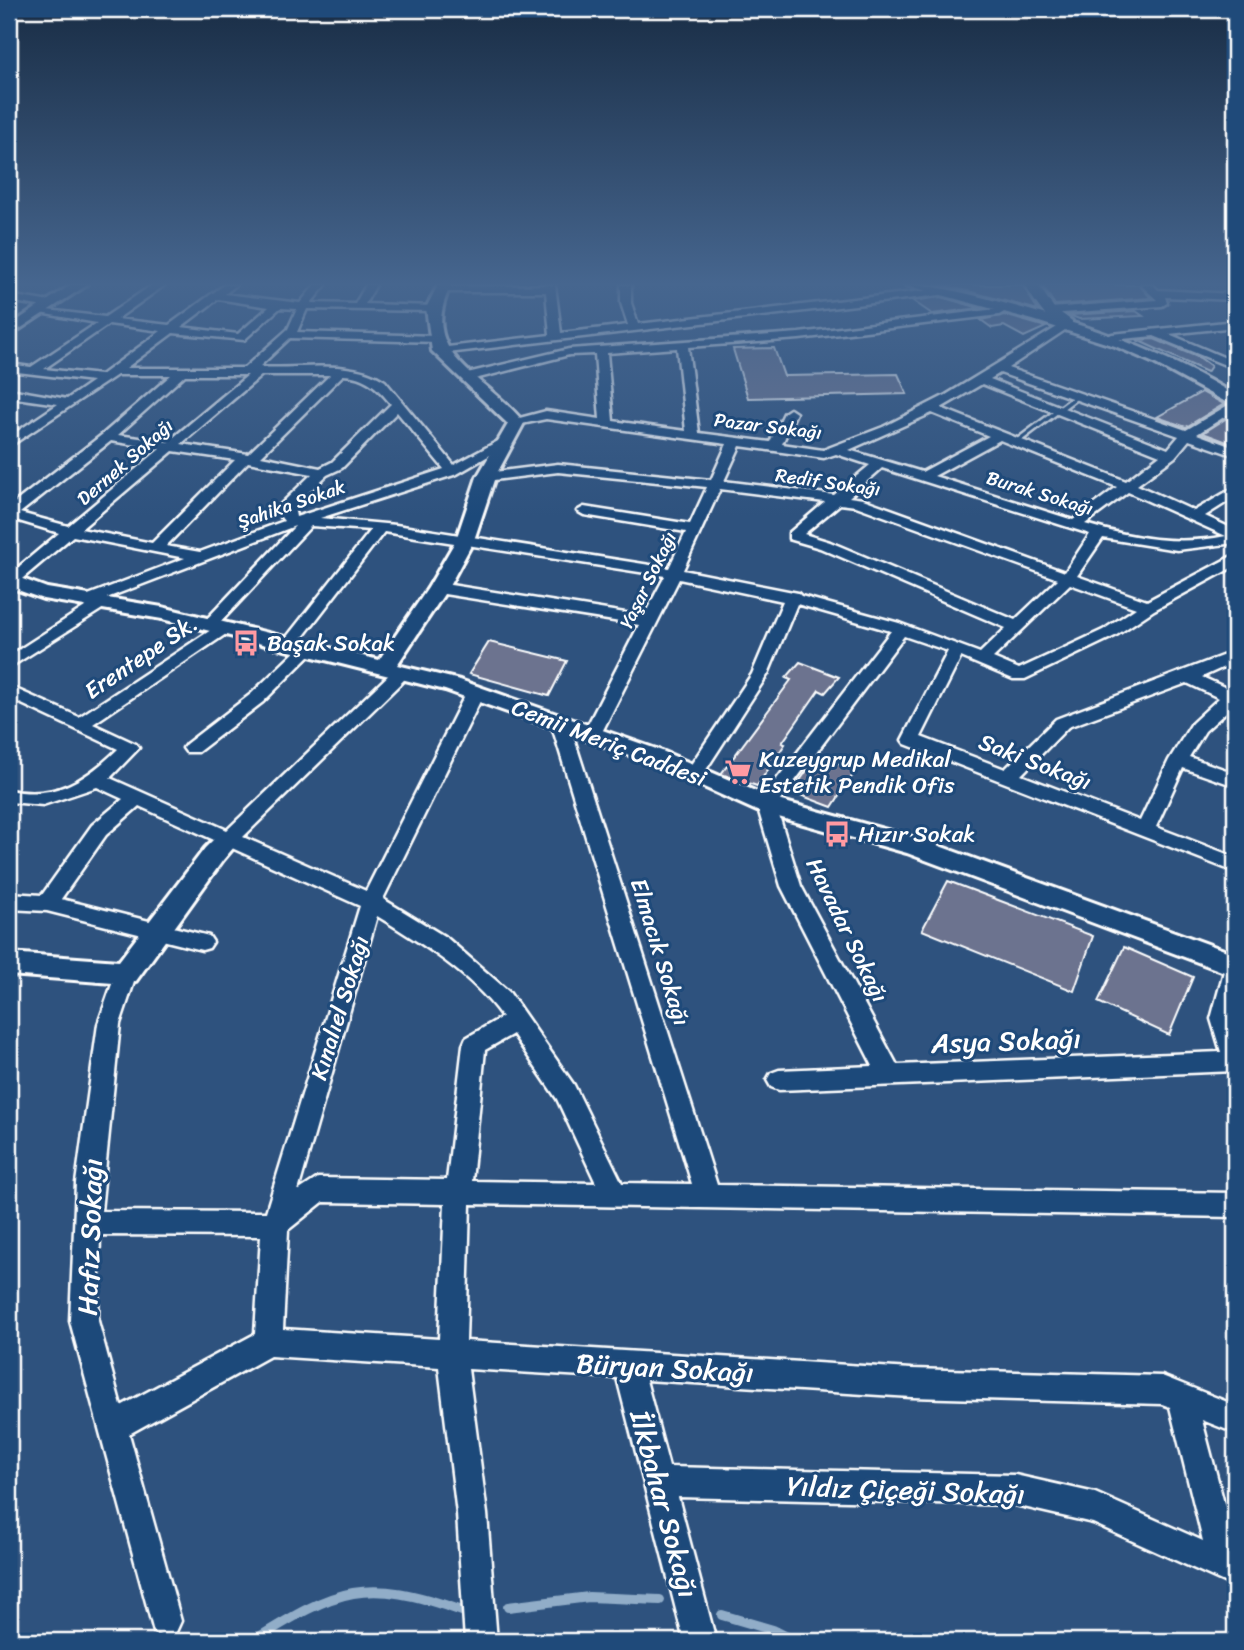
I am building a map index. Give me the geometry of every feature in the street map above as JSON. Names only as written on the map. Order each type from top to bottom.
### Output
[{"type":"main road","points":[[1166,362],[1200,378],[1235,403]]},
{"type":"street","points":[[33,371],[46,362]]},
{"type":"street","points":[[9,443],[127,362]]},
{"type":"street","name":"Dernek Sokağı","points":[[10,581],[73,532],[173,447],[263,362]]},
{"type":"street","points":[[9,964],[126,973],[214,854],[393,670],[465,540],[486,477],[516,423],[453,362]]},
{"type":"street","points":[[467,377],[528,362]]},
{"type":"street","points":[[602,362],[607,423]]},
{"type":"street","points":[[684,362],[693,436]]},
{"type":"street","name":"Pazar Sokağı","points":[[516,423],[546,415],[824,454],[929,407],[1010,362]]},
{"type":"street","points":[[9,368],[109,375],[183,370],[255,370],[340,372],[369,376],[381,384],[452,471]]},
{"type":"street","points":[[1000,369],[1235,452]]},
{"type":"street","points":[[9,514],[108,437],[183,370]]},
{"type":"street","points":[[156,547],[340,372]]},
{"type":"street","points":[[981,380],[1170,454]]},
{"type":"street","points":[[9,393],[66,402]]},
{"type":"street","points":[[1076,524],[1170,454],[1187,435],[1235,403]]},
{"type":"street","points":[[398,404],[337,465],[322,472],[287,505],[288,516],[300,522],[379,529],[638,564],[793,596],[983,659],[1019,675],[1109,634],[1148,607],[1235,561]]},
{"type":"street","points":[[929,407],[1128,486],[1235,537]]},
{"type":"street","points":[[774,447],[790,412]]},
{"type":"street","points":[[923,477],[998,436]]},
{"type":"street","points":[[108,437],[322,472]]},
{"type":"street","name":"Yaşar Sokağı","points":[[592,734],[674,573],[735,442]]},
{"type":"street","name":"Şahika Sokak","points":[[95,601],[202,557],[452,471],[505,443]]},
{"type":"street","name":"Burak Sokağı","points":[[837,450],[1099,532],[1155,545],[1211,546],[1235,537]]},
{"type":"street","points":[[880,464],[794,536],[825,545],[1017,627]]},
{"type":"street","name":"Redif Sokağı","points":[[486,477],[558,468],[608,471],[880,508],[1148,607]]},
{"type":"street","points":[[1194,517],[1235,491]]},
{"type":"street","points":[[584,511],[694,529]]},
{"type":"street","points":[[9,514],[73,532],[202,557]]},
{"type":"street","name":"Erentepe Sk.","points":[[80,724],[218,625],[300,522]]},
{"type":"street","points":[[192,748],[257,698],[299,646],[379,529]]},
{"type":"street","points":[[983,659],[1069,577],[1099,532]]},
{"type":"street","name":"Cemii Meriç Caddesi","points":[[10,581],[43,593],[218,625],[475,693],[654,757],[766,805],[914,846],[1235,965]]},
{"type":"street","points":[[438,588],[649,622]]},
{"type":"street","points":[[693,775],[760,674],[793,596]]},
{"type":"street","points":[[9,663],[95,601]]},
{"type":"street","points":[[766,805],[900,631]]},
{"type":"street","name":"Saki Sokağı","points":[[956,651],[911,740],[1235,865]]},
{"type":"street","points":[[1007,778],[1062,723],[1188,677],[1235,656]]},
{"type":"street","points":[[1145,830],[1178,760],[1198,727],[1233,698],[1188,677]]},
{"type":"street","points":[[9,691],[130,748],[97,780],[60,796],[37,801],[11,799]]},
{"type":"street","name":"Kınalıel Sokağı","points":[[268,1342],[275,1224],[371,902],[475,693]]},
{"type":"street","name":"Elmacık Sokağı","points":[[560,723],[709,1198]]},
{"type":"street","points":[[1178,760],[1235,780]]},
{"type":"street","points":[[97,780],[371,902],[439,944],[501,998],[517,1020],[566,1092],[616,1197]]},
{"type":"street","points":[[47,903],[99,830],[136,799]]},
{"type":"street","name":"Havadar Sokağı","points":[[766,805],[791,886],[890,1075]]},
{"type":"street","points":[[9,901],[47,903],[202,942]]},
{"type":"street","points":[[1235,971],[1222,1019],[1235,1061]]},
{"type":"street","name":"Hafız Sokağı","points":[[126,973],[109,1024],[89,1183],[84,1321],[164,1620]]},
{"type":"street","points":[[481,1641],[472,1514],[453,1356],[458,1193],[474,1045],[517,1020]]},
{"type":"street","name":"Asya Sokağı","points":[[779,1080],[1235,1061]]},
{"type":"street","points":[[87,1223],[275,1224],[318,1190],[616,1197],[1235,1205]]},
{"type":"street","points":[[112,1427],[268,1342]]},
{"type":"street","name":"Büryan Sokağı","points":[[268,1342],[453,1356],[911,1383],[1162,1390],[1235,1419]]},
{"type":"street","name":"İlkbahar Sokağı","points":[[628,1366],[700,1641]]},
{"type":"street","name":"Yıldız Çiçeği Sokağı","points":[[1182,1398],[1230,1568]]},
{"type":"street","name":"Yıldız Çiçeği Sokağı","points":[[658,1482],[1015,1490],[1095,1508],[1230,1568]]},
{"type":"lane","points":[[1016,443],[1077,396]]},
{"type":"building","points":[[737,362],[779,362],[784,376],[898,374],[907,394],[748,398]]},
{"type":"building","points":[[1185,362],[1206,362],[1211,366],[1207,372]]},
{"type":"building","points":[[1202,392],[1224,404],[1186,427],[1157,417]]},
{"type":"building","points":[[1235,413],[1235,445],[1203,433]]},
{"type":"building","points":[[489,642],[567,661],[549,696],[469,674]]},
{"type":"building","points":[[800,662],[839,677],[825,693],[819,690],[782,743],[785,744],[757,786],[721,774],[791,680],[786,678]]},
{"type":"building","points":[[817,756],[856,770],[832,807],[792,792]]},
{"type":"building","points":[[948,881],[1093,936],[1074,991],[922,930]]},
{"type":"building","points":[[1124,947],[1193,977],[1169,1035],[1098,1002]]},
{"type":"waterway","points":[[253,1641],[308,1609],[353,1593],[400,1593],[462,1611]]},
{"type":"waterway","points":[[508,1607],[589,1597],[660,1600]]},
{"type":"waterway","points":[[722,1615],[773,1630],[795,1641]]},
{"type":"place","name":"Başak Sokak","points":[[246,643]]},
{"type":"place","name":"Kuzeygrup Medikal Estetik Pendik Ofis","points":[[738,772]]},
{"type":"place","name":"Hızır Sokak","points":[[837,834]]}]
